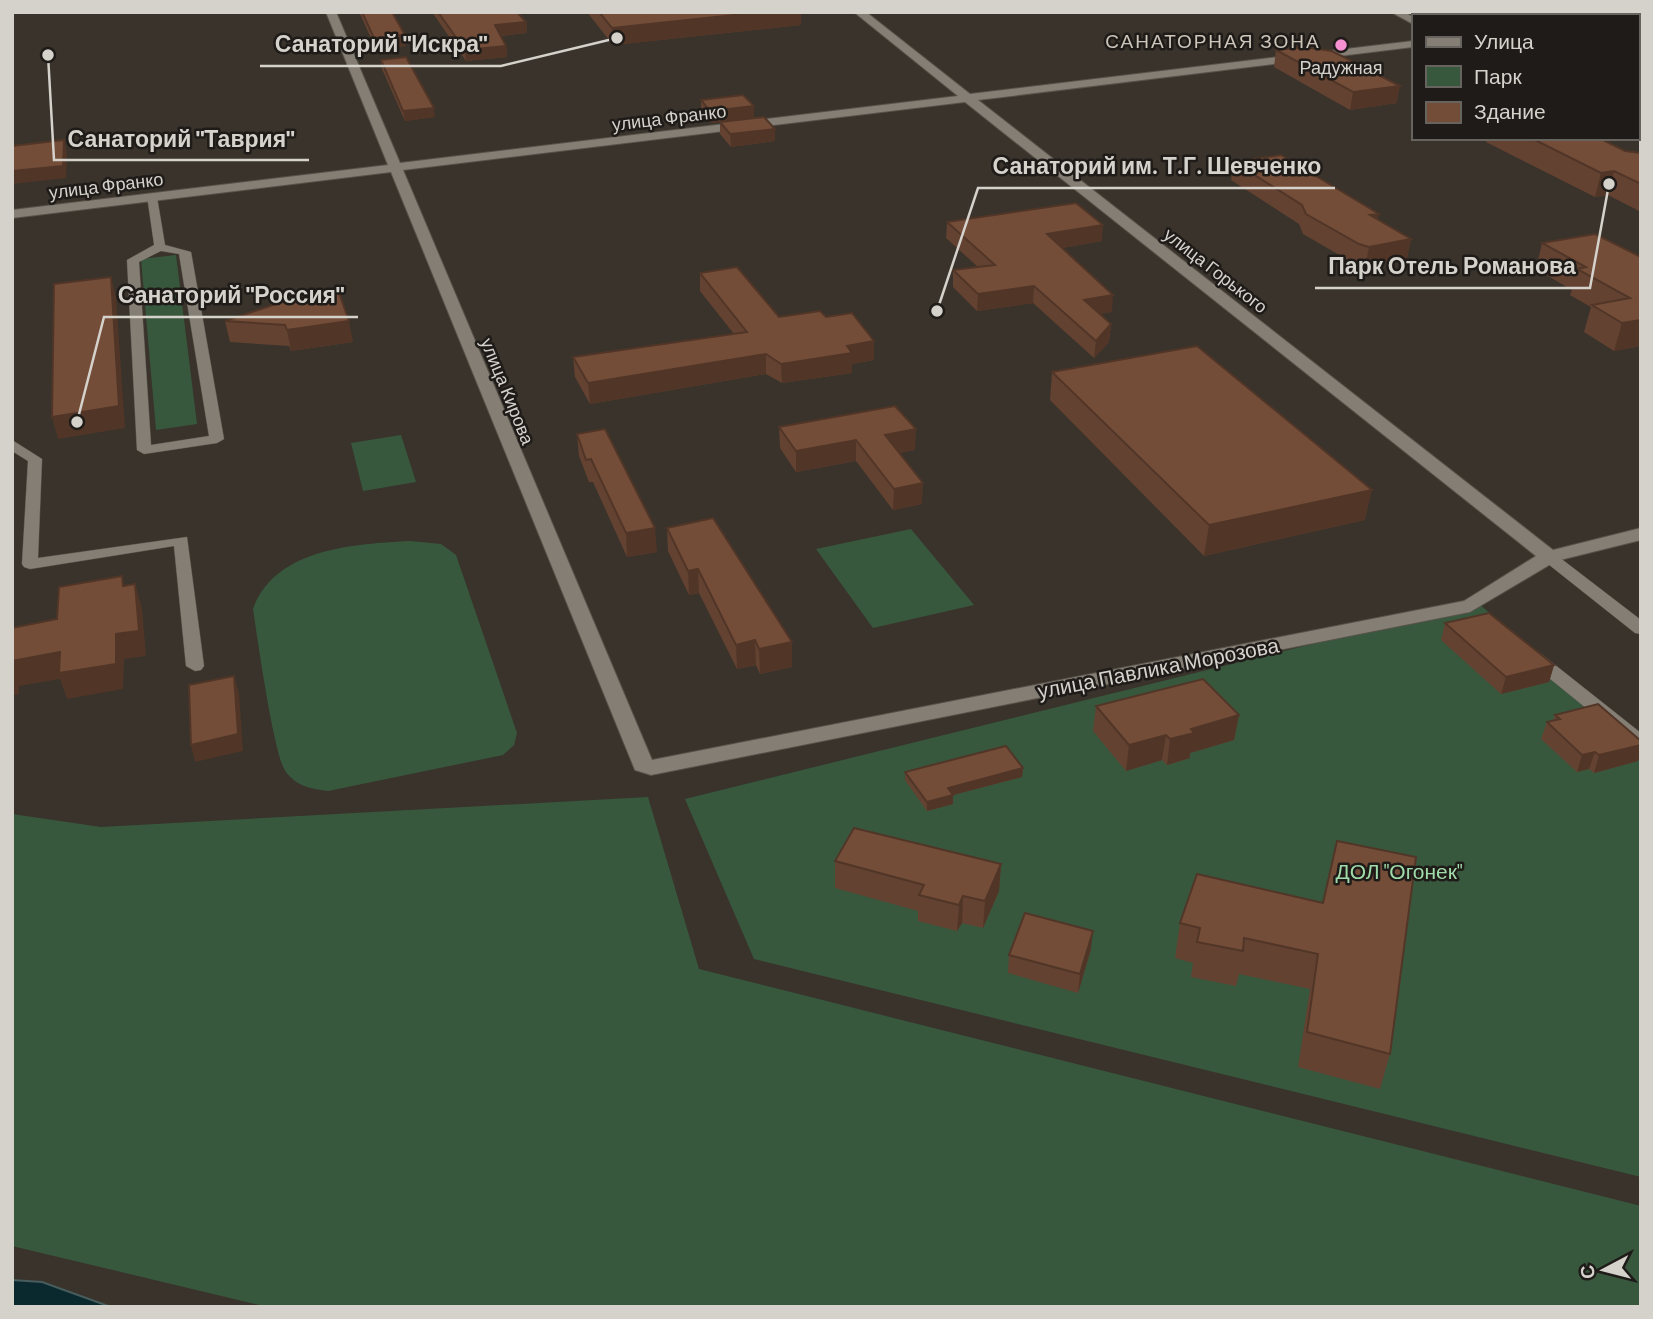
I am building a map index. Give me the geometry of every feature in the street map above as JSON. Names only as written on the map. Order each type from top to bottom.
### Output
[{"type":"street","name":"улица Кирова","points":[[331,12],[639,760],[651,768],[663,765]]},
{"type":"street","name":"улица Горького","points":[[859,12],[1549,557]]},
{"type":"street","points":[[1396,12],[1412,20]]},
{"type":"street","name":"улица Франко","points":[[12,214],[1412,44]]},
{"type":"street","name":"улица Павлика Морозова","points":[[663,765],[1476,610],[1549,557],[1641,534]]},
{"type":"lane","points":[[151,197],[160,247]]},
{"type":"lane","points":[[160,247],[185,252],[217,439],[144,450],[133,260],[160,247]]},
{"type":"lane","points":[[12,444],[35,459],[30,564],[181,540],[195,666]]},
{"type":"lane","points":[[1549,557],[1641,629]]},
{"type":"lane","points":[[1524,649],[1641,743]]},
{"type":"green space","points":[[176,255],[197,424],[156,430],[141,259]]},
{"type":"green space","points":[[401,435],[416,482],[363,491],[351,443]]},
{"type":"green space","points":[[911,529],[974,605],[873,628],[816,549]]},
{"type":"green space","points":[[410,541],[441,544],[456,555],[517,733],[514,745],[503,755],[328,791],[304,786],[290,777],[281,762],[253,609],[264,589],[279,573],[298,561],[342,548]]},
{"type":"green space","name":"ДОЛ \"Огонек\"","points":[[1478,603],[1641,744],[1641,1177],[754,959],[685,799]]},
{"type":"green space","points":[[648,797],[699,969],[1641,1206],[1641,1307],[268,1307],[12,1246],[12,814],[101,827]]},
{"type":"water","points":[[12,1280],[42,1282],[111,1307],[12,1307]]},
{"type":"building","points":[[362,12],[392,12],[405,35],[374,38]]},
{"type":"building","points":[[438,12],[517,12],[526,22],[495,25],[506,46],[465,50]]},
{"type":"building","points":[[599,12],[762,12],[612,28]]},
{"type":"building","points":[[1304,47],[1332,51],[1400,86],[1353,92],[1276,50]]},
{"type":"building","points":[[406,57],[434,108],[403,111],[381,60]]},
{"type":"building","points":[[743,95],[754,106],[710,111],[701,100]]},
{"type":"building","points":[[764,117],[775,129],[730,134],[720,122]]},
{"type":"building","points":[[64,140],[63,166],[12,171],[12,146]]},
{"type":"building","points":[[1535,140],[1603,140],[1625,151],[1641,153],[1641,184],[1614,171],[1601,173]]},
{"type":"building","points":[[1281,155],[1379,214],[1370,215],[1411,239],[1369,247],[1359,244],[1306,214],[1302,205],[1234,162]]},
{"type":"building","points":[[1076,203],[1103,225],[1047,234],[1113,295],[1084,300],[1111,324],[1096,341],[1034,286],[978,294],[953,270],[995,265],[947,222]]},
{"type":"building","points":[[1595,234],[1641,257],[1641,320],[1622,323],[1592,305],[1630,298],[1577,269],[1586,267],[1542,243]]},
{"type":"building","points":[[737,267],[779,317],[820,311],[826,317],[852,313],[874,341],[847,346],[852,353],[781,364],[766,354],[588,383],[573,357],[747,332],[700,273]]},
{"type":"building","points":[[111,277],[119,406],[52,417],[54,284]]},
{"type":"building","points":[[338,290],[349,321],[287,330],[285,325],[225,321],[282,302],[280,297]]},
{"type":"building","points":[[1197,346],[1372,490],[1209,525],[1052,372]]},
{"type":"building","points":[[895,406],[916,429],[885,435],[923,483],[894,489],[856,440],[796,451],[779,427]]},
{"type":"building","points":[[605,429],[655,528],[626,533],[591,459],[586,460],[577,434]]},
{"type":"building","points":[[713,518],[792,642],[759,649],[755,640],[736,645],[698,569],[688,571],[667,528]]},
{"type":"building","points":[[122,576],[123,586],[135,584],[139,631],[116,634],[116,664],[59,673],[60,652],[12,661],[12,628],[57,619],[59,587]]},
{"type":"building","points":[[1489,613],[1554,665],[1506,677],[1445,623]]},
{"type":"building","points":[[234,676],[238,734],[191,745],[189,685]]},
{"type":"building","points":[[1203,679],[1239,715],[1191,729],[1194,733],[1170,739],[1166,735],[1129,745],[1096,706]]},
{"type":"building","points":[[1598,704],[1641,741],[1641,745],[1599,755],[1595,752],[1582,755],[1547,722],[1560,719],[1555,715]]},
{"type":"building","points":[[1006,746],[1023,768],[948,788],[953,795],[927,802],[905,772]]},
{"type":"building","points":[[854,828],[1001,864],[985,901],[963,896],[959,905],[919,895],[924,885],[835,861]]},
{"type":"building","points":[[1337,841],[1416,857],[1390,1054],[1307,1032],[1318,954],[1244,938],[1243,951],[1197,942],[1200,928],[1180,923],[1197,874],[1323,903]]},
{"type":"building","points":[[1025,913],[1093,931],[1080,974],[1009,955]]},
{"type":"place","name":"Санаторий \"Искра\"","points":[[617,38]]},
{"type":"place","name":"Радужная","points":[[1341,45]]},
{"type":"place","name":"Санаторий \"Таврия\"","points":[[48,55]]},
{"type":"place","name":"Парк Отель Романова","points":[[1609,184]]},
{"type":"place","name":"Санаторий им. Т.Г. Шевченко","points":[[937,311]]},
{"type":"place","name":"Санаторий \"Россия\"","points":[[77,422]]},
{"type":"district","name":"САНАТОРНАЯ ЗОНА","points":[[1213,40]]}]
